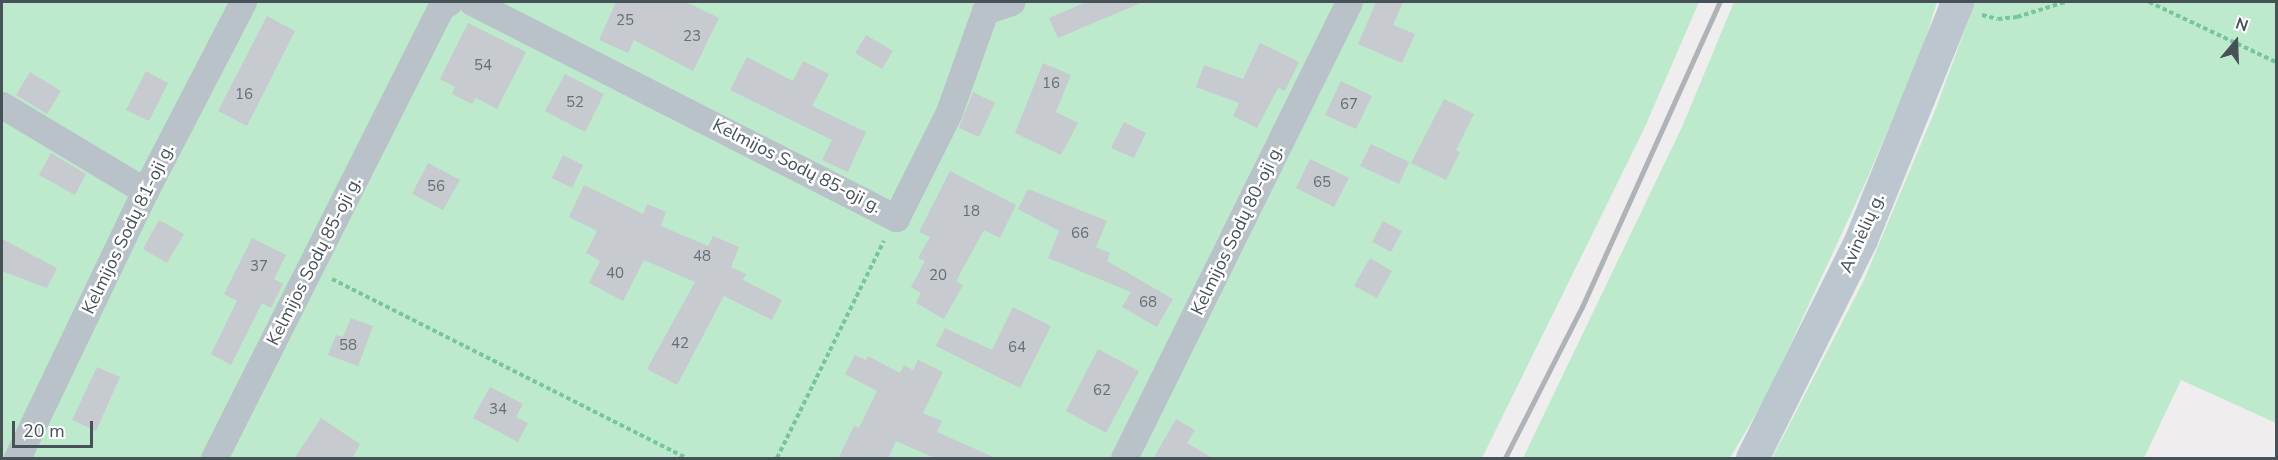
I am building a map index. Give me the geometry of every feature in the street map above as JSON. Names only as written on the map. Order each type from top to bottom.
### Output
[{"type":"main road","name":"Avinėlių g.","points":[[1752,459],[1862,239],[1956,4]]},
{"type":"street","name":"Kelmijos Sodų 81-oji g.","points":[[17,459],[146,191],[243,2]]},
{"type":"street","name":"Kelmijos Sodų 85-oji g.","points":[[214,459],[312,269],[441,7],[449,2]]},
{"type":"street","name":"Kelmijos Sodų 85-oji g.","points":[[472,2],[896,218],[949,112],[983,6],[1011,2]]},
{"type":"street","name":"Kelmijos Sodų 80-oji g.","points":[[1124,459],[1349,2]]},
{"type":"street","points":[[2,105],[146,191]]},
{"type":"path","points":[[1956,4],[1998,19],[2065,2]]},
{"type":"path","points":[[2149,2],[2277,62]]},
{"type":"path","points":[[777,459],[896,218]]},
{"type":"path","points":[[312,269],[686,459]]},
{"type":"green space","points":[[2,2],[1699,2],[1644,129],[1482,458],[2,458]]},
{"type":"green space","points":[[1734,2],[1937,2],[1921,53],[1866,181],[1767,395],[1730,458],[1523,458],[1682,127]]},
{"type":"green space","points":[[1975,2],[2276,2],[2276,423],[2181,380],[2144,458],[1772,458],[1864,280],[1936,108]]},
{"type":"building","points":[[616,2],[686,2],[719,18],[693,71],[634,40],[628,53],[599,40]]},
{"type":"building","points":[[1086,2],[1143,2],[1058,38],[1049,18]]},
{"type":"building","points":[[1376,2],[1403,2],[1393,25],[1415,34],[1402,63],[1358,44]]},
{"type":"building","points":[[267,16],[295,31],[247,126],[218,111]]},
{"type":"building","points":[[468,23],[526,52],[497,109],[476,98],[472,104],[452,94],[455,87],[440,79]]},
{"type":"building","points":[[866,35],[893,51],[882,69],[855,53]]},
{"type":"building","points":[[1260,43],[1299,62],[1285,91],[1278,88],[1257,128],[1233,116],[1239,103],[1196,87],[1204,65],[1243,79]]},
{"type":"building","points":[[747,57],[793,81],[803,61],[829,74],[812,106],[866,132],[848,172],[822,160],[832,140],[730,90]]},
{"type":"building","points":[[1043,63],[1071,75],[1056,112],[1078,123],[1061,155],[1015,133]]},
{"type":"building","points":[[146,71],[168,83],[149,121],[126,110]]},
{"type":"building","points":[[30,72],[61,91],[47,114],[16,95]]},
{"type":"building","points":[[565,74],[604,94],[585,132],[545,111]]},
{"type":"building","points":[[1341,81],[1372,96],[1356,129],[1325,115]]},
{"type":"building","points":[[973,92],[995,103],[979,137],[959,128]]},
{"type":"building","points":[[1444,99],[1474,114],[1456,150],[1460,152],[1446,180],[1411,163]]},
{"type":"building","points":[[1124,122],[1146,133],[1134,158],[1111,148]]},
{"type":"building","points":[[1371,144],[1409,162],[1399,184],[1360,166]]},
{"type":"building","points":[[51,153],[86,174],[75,195],[39,175]]},
{"type":"building","points":[[563,155],[583,165],[572,188],[552,178]]},
{"type":"building","points":[[1310,159],[1349,178],[1334,207],[1296,188]]},
{"type":"building","points":[[428,163],[460,180],[443,210],[412,194]]},
{"type":"building","points":[[950,171],[1016,205],[1000,238],[984,230],[956,281],[963,285],[944,319],[916,303],[921,293],[911,287],[925,261],[918,258],[930,237],[919,232]]},
{"type":"building","points":[[584,185],[643,214],[647,204],[666,212],[661,226],[708,246],[713,236],[739,247],[731,267],[746,274],[743,280],[782,300],[772,320],[724,296],[677,385],[647,369],[695,282],[644,260],[623,301],[589,283],[600,261],[586,253],[597,231],[569,217]]},
{"type":"building","points":[[1028,189],[1107,221],[1096,247],[1110,253],[1107,261],[1173,299],[1157,327],[1122,307],[1131,292],[1048,258],[1059,231],[1018,209]]},
{"type":"building","points":[[159,220],[184,234],[167,263],[143,249]]},
{"type":"building","points":[[1383,221],[1402,231],[1391,252],[1372,242]]},
{"type":"building","points":[[252,238],[286,255],[274,279],[283,284],[271,308],[262,303],[231,365],[211,354],[237,301],[224,294]]},
{"type":"building","points":[[2,239],[57,268],[47,288],[2,271]]},
{"type":"building","points":[[1370,258],[1392,271],[1377,298],[1354,286]]},
{"type":"building","points":[[1013,307],[1051,326],[1020,388],[936,346],[945,328],[992,350]]},
{"type":"building","points":[[351,318],[373,326],[358,366],[328,355],[336,335],[343,337]]},
{"type":"building","points":[[1098,349],[1139,371],[1106,433],[1066,411]]},
{"type":"building","points":[[855,355],[866,360],[868,356],[900,373],[904,365],[913,370],[918,360],[943,372],[923,413],[942,421],[937,432],[998,459],[937,459],[896,441],[888,459],[838,459],[854,426],[859,428],[877,391],[845,374]]},
{"type":"building","points":[[97,367],[120,377],[96,431],[72,420]]},
{"type":"building","points":[[490,387],[523,404],[516,417],[528,423],[518,442],[473,418]]},
{"type":"building","points":[[321,418],[360,444],[352,459],[294,459]]},
{"type":"building","points":[[1176,419],[1195,430],[1187,443],[1214,459],[1153,459]]},
{"type":"railway","points":[[1505,458],[1582,307],[1720,2]]}]
